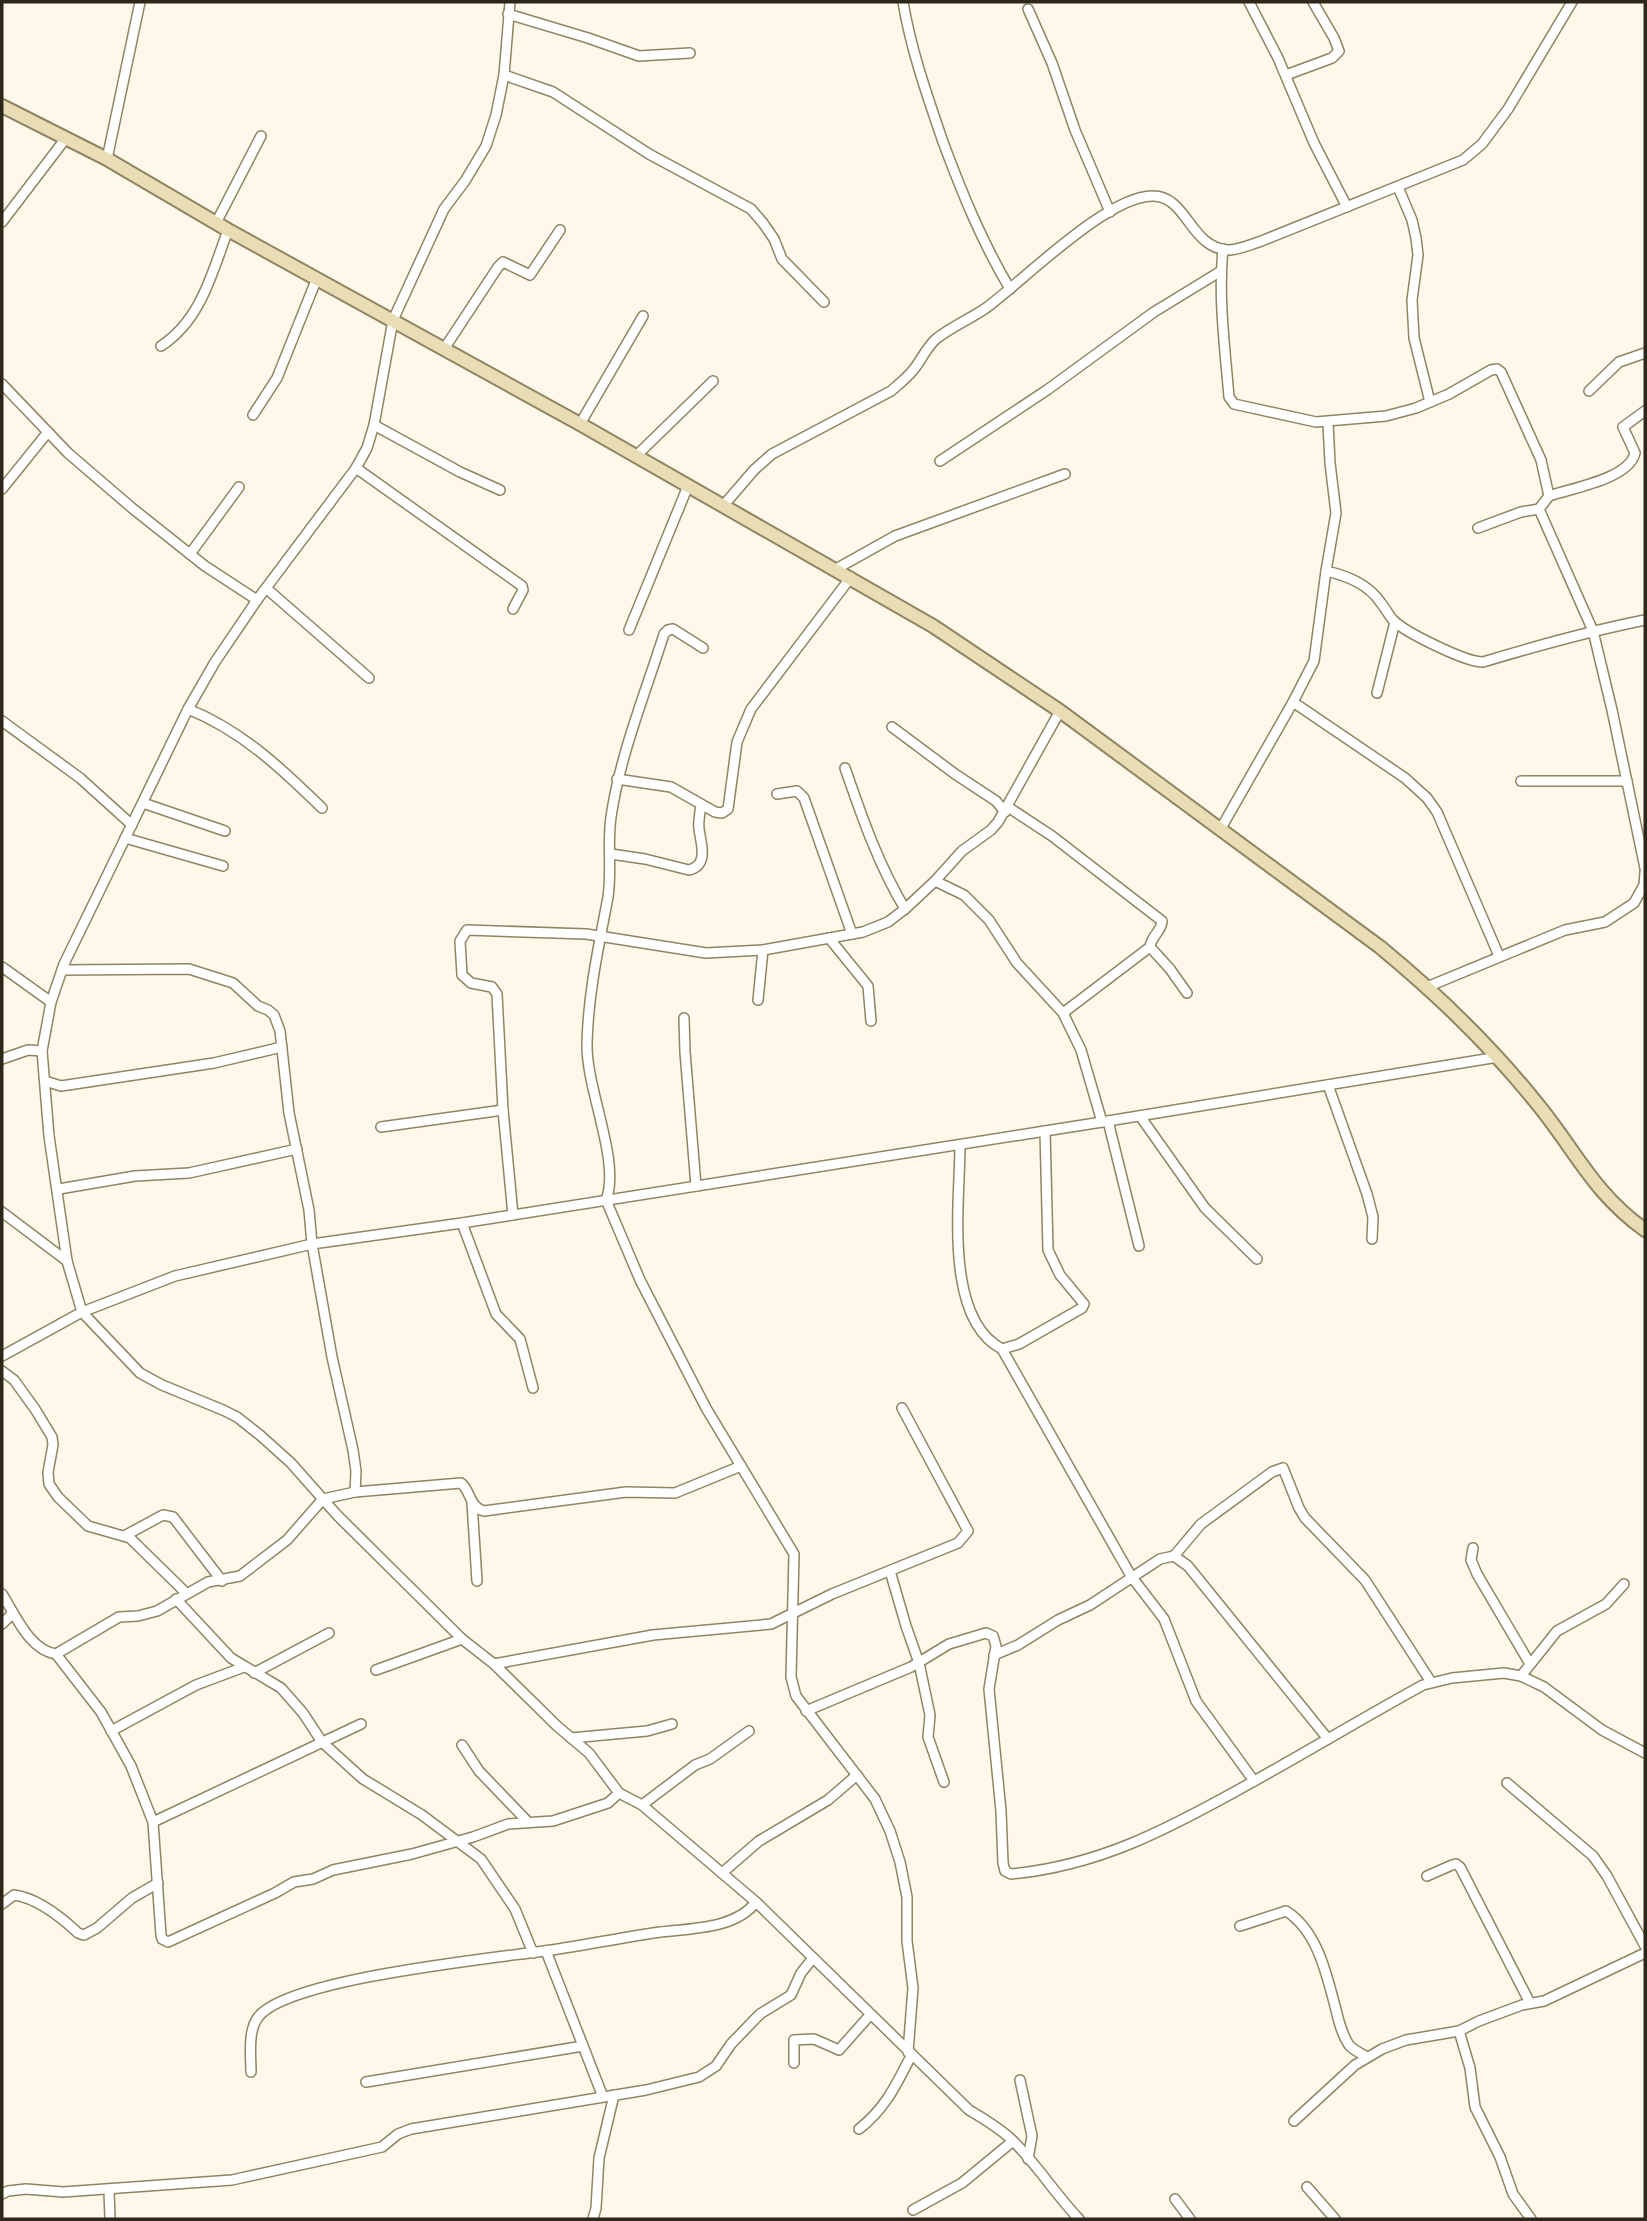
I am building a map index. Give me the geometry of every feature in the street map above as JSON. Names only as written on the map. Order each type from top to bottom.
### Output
[{"type":"street","points":[[107,159],[140,2]]},
{"type":"street","points":[[510,2],[504,75],[496,115],[486,146],[444,209],[393,320],[374,425],[367,448],[356,468],[257,600],[215,662],[188,709],[62,970],[51,1002],[42,1051],[51,1149],[59,1189],[67,1261],[82,1312],[146,1377],[223,1410],[253,1429],[291,1464],[462,1639],[494,1664],[589,1753],[619,1793],[642,1805],[756,1902],[969,2110],[999,2128],[1013,2141],[1079,2219]]},
{"type":"street","points":[[903,2],[921,80],[954,172],[986,246],[1010,289]]},
{"type":"street","points":[[1249,2],[1286,75],[1314,143],[1347,207]]},
{"type":"street","points":[[1286,75],[1332,58],[1339,51],[1313,2]]},
{"type":"street","points":[[723,506],[754,470],[772,454],[891,391],[905,380],[935,340],[977,314],[1096,219],[1137,198],[1157,195],[1175,205],[1199,237],[1223,249],[1241,248],[1463,160],[1482,144],[1508,110],[1572,2]]},
{"type":"street","points":[[1028,9],[1052,63],[1074,130],[1110,212]]},
{"type":"street","points":[[508,14],[639,55],[690,53]]},
{"type":"street","points":[[504,75],[553,92],[649,154],[751,209],[769,231],[782,260],[824,302]]},
{"type":"street","points":[[2,106],[107,159],[228,230],[851,577],[933,625],[1060,711],[1380,947],[1427,987],[1498,1057],[1543,1110],[1583,1169],[1604,1194],[1645,1230]]},
{"type":"street","points":[[216,223],[261,136]]},
{"type":"street","points":[[2,222],[66,138]]},
{"type":"street","points":[[1398,187],[1412,220],[1416,238],[1418,255],[1412,300],[1414,338],[1430,402]]},
{"type":"street","points":[[161,346],[175,337],[192,317],[228,230]]},
{"type":"street","points":[[443,349],[498,267],[503,262],[530,275],[560,230]]},
{"type":"street","points":[[1223,249],[1221,271],[1231,401],[1306,421],[1328,422],[1386,416],[1450,394],[1491,370],[1499,370],[1515,399],[1541,460],[1549,496]]},
{"type":"street","points":[[940,461],[1047,390],[1154,312],[1221,271]]},
{"type":"street","points":[[253,415],[277,378],[317,278]]},
{"type":"street","points":[[580,424],[643,316]]},
{"type":"street","points":[[1589,391],[1619,362],[1645,353]]},
{"type":"street","points":[[635,457],[713,381]]},
{"type":"street","points":[[2,384],[48,432],[132,508],[205,566],[257,600]]},
{"type":"street","points":[[1478,528],[1521,512],[1539,509],[1549,496],[1617,474],[1630,464],[1635,453],[1623,427],[1645,411]]},
{"type":"street","points":[[1220,830],[1314,661],[1336,513],[1328,422]]},
{"type":"street","points":[[374,425],[460,472],[500,490]]},
{"type":"street","points":[[2,489],[48,432]]},
{"type":"street","points":[[356,468],[522,586],[523,590],[513,609]]},
{"type":"street","points":[[836,569],[895,536],[1065,474]]},
{"type":"street","points":[[629,630],[688,486]]},
{"type":"street","points":[[190,554],[239,487]]},
{"type":"street","points":[[1427,987],[1565,930],[1605,922],[1634,903],[1645,885],[1645,870],[1627,781],[1593,631],[1539,509]]},
{"type":"street","points":[[1326,571],[1363,585],[1395,622],[1461,658],[1474,662],[1483,662],[1593,631],[1645,620]]},
{"type":"street","points":[[617,779],[671,786],[715,812],[722,813],[728,809],[737,742],[751,709],[851,577]]},
{"type":"street","points":[[266,588],[369,678]]},
{"type":"street","points":[[1377,693],[1395,622]]},
{"type":"street","points":[[703,648],[673,629],[664,634],[617,779],[609,834],[611,854],[608,896],[599,936],[589,1018],[589,1072],[611,1171],[607,1200],[640,1280],[706,1408],[793,1554],[791,1678],[796,1696],[875,1799],[890,1830],[900,1862],[907,1897],[906,1941],[913,1988],[909,2054],[893,2091],[876,2116],[859,2129]]},
{"type":"street","points":[[1293,702],[1405,778],[1427,798],[1440,820],[1499,956]]},
{"type":"street","points":[[188,709],[222,725],[251,744],[278,765],[322,808]]},
{"type":"street","points":[[513,1215],[503,1110],[497,994],[492,987],[471,983],[462,975],[460,941],[467,930],[586,934],[706,953],[762,950],[876,928],[905,909],[962,851],[991,830],[1008,807],[1060,711]]},
{"type":"street","points":[[2,721],[80,778],[132,825]]},
{"type":"street","points":[[892,727],[955,774],[1052,836],[1159,918],[1162,925],[1152,938],[1150,947],[1063,1013]]},
{"type":"street","points":[[845,768],[872,846],[887,880],[905,909]]},
{"type":"street","points":[[1521,781],[1627,781]]},
{"type":"street","points":[[777,794],[797,791],[804,798],[852,934]]},
{"type":"street","points":[[143,803],[225,831]]},
{"type":"street","points":[[611,854],[694,869],[699,866],[703,852],[699,826],[701,805]]},
{"type":"street","points":[[125,838],[223,866]]},
{"type":"street","points":[[935,881],[964,895],[983,913],[1022,969],[1063,1013],[1081,1049],[1105,1122],[1139,1246]]},
{"type":"street","points":[[829,938],[868,986],[871,1021]]},
{"type":"street","points":[[1150,947],[1170,969],[1186,993]]},
{"type":"street","points":[[758,1000],[762,950]]},
{"type":"street","points":[[2,967],[51,1002]]},
{"type":"street","points":[[62,970],[164,968],[204,972],[233,983],[258,1006],[274,1015],[280,1031],[289,1113],[309,1210],[312,1244],[332,1357],[353,1450],[355,1492]]},
{"type":"street","points":[[684,1018],[696,1186]]},
{"type":"street","points":[[45,1081],[61,1086],[214,1063],[282,1047]]},
{"type":"street","points":[[2,1059],[28,1050],[42,1051]]},
{"type":"street","points":[[2,1356],[82,1312],[175,1276],[312,1244],[1105,1122],[1498,1057]]},
{"type":"street","points":[[1328,1085],[1367,1194],[1373,1217],[1372,1238]]},
{"type":"street","points":[[46,1099],[61,1086]]},
{"type":"street","points":[[381,1127],[503,1110]]},
{"type":"street","points":[[1140,1116],[1205,1208],[1256,1259]]},
{"type":"street","points":[[1002,1349],[1019,1344],[1084,1307],[1081,1298],[1060,1275],[1048,1250],[1045,1131]]},
{"type":"street","points":[[961,1144],[959,1248],[964,1299],[970,1315],[981,1332],[1002,1349],[1131,1576],[1164,1619],[1196,1701],[1254,1781]]},
{"type":"street","points":[[59,1189],[135,1176],[189,1173],[297,1149]]},
{"type":"street","points":[[2,1212],[67,1261]]},
{"type":"street","points":[[462,1223],[496,1314],[520,1339],[533,1388]]},
{"type":"street","points":[[2,1371],[14,1380],[52,1437],[49,1484],[58,1497],[88,1526],[126,1535],[186,1593]]},
{"type":"street","points":[[494,1664],[653,1635],[771,1624],[958,1543],[968,1531],[902,1408]]},
{"type":"street","points":[[472,1503],[484,1511],[626,1492],[675,1493],[741,1466]]},
{"type":"street","points":[[995,1655],[1090,1605],[1160,1559],[1174,1556],[1201,1524],[1272,1472],[1283,1468],[1305,1518],[1365,1580],[1431,1682]]},
{"type":"street","points":[[56,1654],[120,1617],[157,1611],[208,1582],[240,1576],[287,1540],[323,1499],[355,1492],[461,1482],[466,1487],[472,1503],[477,1581]]},
{"type":"street","points":[[126,1535],[168,1515],[173,1517],[222,1581]]},
{"type":"street","points":[[1473,1548],[1471,1560],[1477,1574],[1530,1664]]},
{"type":"street","points":[[1174,1556],[1188,1566],[1328,1739]]},
{"type":"street","points":[[890,1571],[919,1663],[930,1715],[928,1737],[944,1782]]},
{"type":"street","points":[[1521,1676],[1558,1631],[1606,1604],[1624,1584]]},
{"type":"street","points":[[2,1594],[12,1614],[34,1641],[47,1652],[56,1654],[85,1690],[131,1766],[153,1822],[161,1935],[162,1939],[168,1942],[275,1894],[294,1882],[313,1879],[333,1870],[459,1841],[508,1824],[553,1821],[608,1803],[619,1793]]},
{"type":"street","points":[[176,1600],[231,1658],[281,1688],[303,1713],[322,1742],[363,1779],[422,1815],[481,1860],[514,1909],[533,1953]]},
{"type":"street","points":[[2,1624],[12,1614]]},
{"type":"street","points":[[771,1624],[792,1636]]},
{"type":"street","points":[[254,1673],[329,1633]]},
{"type":"street","points":[[806,1711],[919,1663],[949,1644],[986,1633],[995,1639],[989,1689],[1001,1811],[1003,1863],[1008,1873],[1058,1868],[1105,1855],[1163,1830],[1431,1682],[1452,1678],[1492,1674],[1521,1676],[1544,1687],[1602,1730],[1645,1753]]},
{"type":"street","points":[[376,1670],[462,1639]]},
{"type":"street","points":[[111,1731],[196,1685],[244,1667]]},
{"type":"street","points":[[153,1822],[361,1724]]},
{"type":"street","points":[[571,1738],[647,1731],[672,1724]]},
{"type":"street","points":[[642,1805],[695,1765],[709,1759],[748,1731]]},
{"type":"street","points":[[462,1745],[479,1771],[528,1822]]},
{"type":"street","points":[[722,1873],[759,1841],[828,1800],[857,1775]]},
{"type":"street","points":[[1507,1783],[1593,1856],[1607,1876],[1645,1946]]},
{"type":"street","points":[[1427,1876],[1452,1865],[1460,1867],[1530,2003]]},
{"type":"street","points":[[2,1904],[14,1895],[27,1898],[84,1935],[97,1928],[132,1898],[158,1884]]},
{"type":"street","points":[[251,2072],[251,2040],[260,2015],[278,2003],[324,1987],[440,1966],[705,1927],[741,1917],[756,1902]]},
{"type":"street","points":[[1240,1926],[1286,1911],[1291,1914],[1322,1958],[1347,2042],[1352,2049],[1367,2057]]},
{"type":"street","points":[[546,1951],[603,2097]]},
{"type":"street","points":[[1294,2121],[1344,2074],[1367,2057],[1406,2040],[1459,2031],[1489,2017],[1553,1998],[1645,1953]]},
{"type":"street","points":[[2,2194],[26,2189],[63,2193],[232,2180],[382,2147],[398,2134],[411,2129],[603,2097],[699,2077],[716,2066],[760,2014],[791,1995],[801,1973],[813,1958]]},
{"type":"street","points":[[794,2063],[794,2040],[814,2039],[839,2050],[870,2015]]},
{"type":"street","points":[[1459,2031],[1470,2068],[1475,2107],[1493,2141],[1513,2194],[1531,2219]]},
{"type":"street","points":[[366,2082],[583,2046]]},
{"type":"street","points":[[1020,2080],[1031,2136],[1028,2159]]},
{"type":"street","points":[[593,2219],[599,2158],[614,2095]]},
{"type":"street","points":[[913,2210],[962,2183],[1013,2141]]},
{"type":"street","points":[[1307,2187],[1335,2219]]},
{"type":"street","points":[[109,2190],[110,2219]]},
{"type":"street","points":[[1175,2199],[1190,2219]]},
{"type":"street","points":[[1514,2219],[1524,2211]]}]
